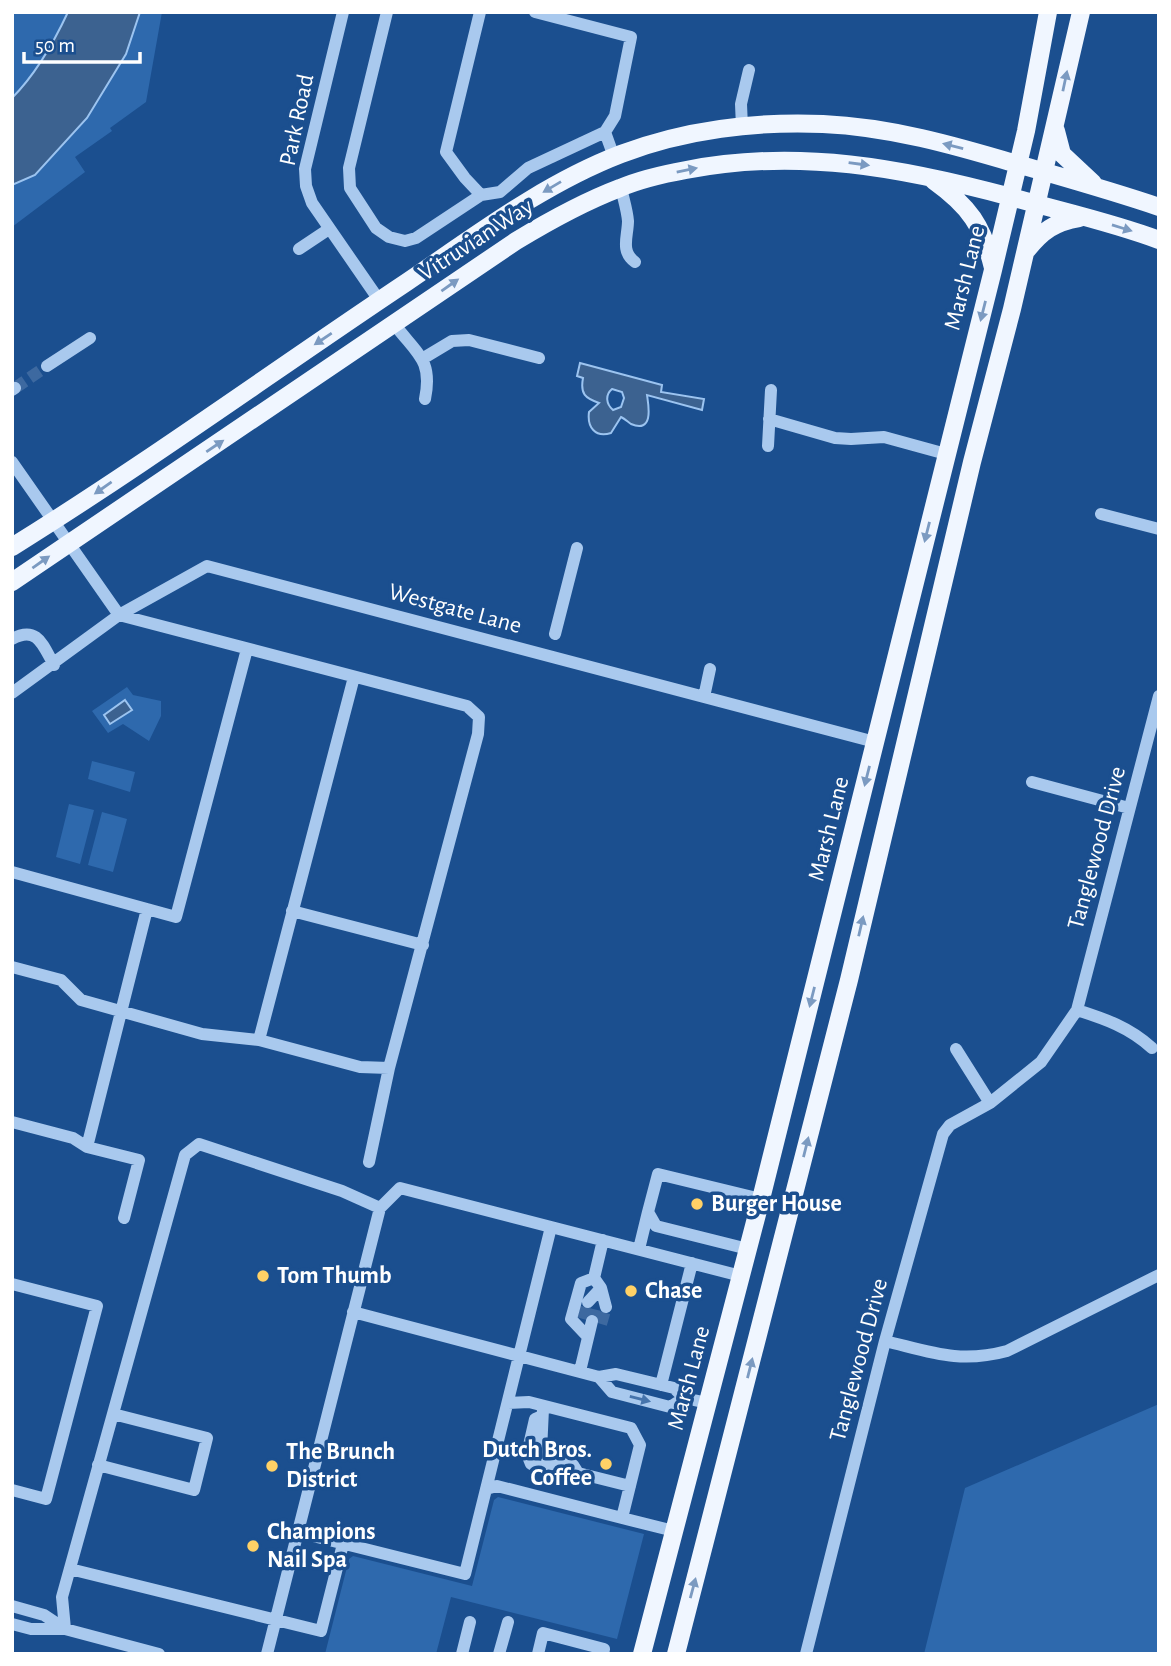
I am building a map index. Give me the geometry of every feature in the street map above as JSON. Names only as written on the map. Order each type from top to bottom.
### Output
[{"type":"main road","name":"Marsh Lane","points":[[642,1654],[819,971],[993,270],[1011,197],[1048,12]]},
{"type":"main road","points":[[676,1654],[849,980],[972,462],[1056,127],[1081,12]]},
{"type":"main road","name":"Vitruvian Way","points":[[12,547],[557,183],[614,157],[664,141],[742,127],[820,124],[859,126],[919,137],[1159,207]]},
{"type":"main road","points":[[1056,127],[1062,154],[1075,169],[1099,188]]},
{"type":"main road","points":[[614,157],[621,187]]},
{"type":"main road","name":"Vitruvian Way","points":[[12,582],[516,241],[558,216],[621,187],[659,175],[709,165],[767,160],[832,161],[925,176],[1037,204],[1159,240]]},
{"type":"main road","points":[[925,176],[949,192],[969,211],[982,234],[993,270]]},
{"type":"main road","points":[[1025,253],[1056,223],[1084,217]]},
{"type":"main road","points":[[379,300],[395,325]]},
{"type":"main road","points":[[946,453],[972,462]]},
{"type":"main road","points":[[875,742],[904,749]]},
{"type":"main road","points":[[819,971],[849,980]]},
{"type":"main road","points":[[708,1403],[739,1411]]},
{"type":"street","name":"Park Road","points":[[344,12],[305,169],[306,186],[312,203],[379,300]]},
{"type":"street","points":[[387,12],[349,168],[350,188],[376,228],[389,237],[405,241],[416,238],[481,195],[500,192],[528,168],[605,132],[615,116],[631,37],[535,12]]},
{"type":"street","points":[[480,12],[446,152],[481,195]]},
{"type":"street","points":[[742,127],[741,104],[749,70]]},
{"type":"street","points":[[605,132],[614,157]]},
{"type":"street","points":[[621,187],[628,218],[625,244],[628,257],[635,262]]},
{"type":"street","points":[[500,192],[513,212]]},
{"type":"street","points":[[299,249],[329,229]]},
{"type":"street","points":[[395,325],[422,359],[429,380],[425,400]]},
{"type":"street","points":[[47,366],[90,338]]},
{"type":"street","points":[[422,359],[452,341],[469,340],[540,359]]},
{"type":"street","points":[[768,446],[771,390]]},
{"type":"street","points":[[769,419],[835,438],[884,437],[946,453]]},
{"type":"street","points":[[12,462],[119,615],[467,706],[479,717],[478,734],[389,1068],[369,1162]]},
{"type":"street","points":[[1101,514],[1159,529]]},
{"type":"street","points":[[555,634],[578,548]]},
{"type":"street","name":"Westgate Lane","points":[[12,693],[54,665],[119,615],[207,566],[875,742]]},
{"type":"street","points":[[12,639],[26,634],[33,635],[40,640],[54,665]]},
{"type":"street","points":[[12,872],[176,917],[247,649]]},
{"type":"street","points":[[704,697],[710,669]]},
{"type":"street","points":[[259,1040],[354,677]]},
{"type":"street","name":"Tanglewood Drive","points":[[806,1654],[885,1341],[943,1134],[950,1125],[990,1103],[1041,1062],[1077,1010],[1159,696]]},
{"type":"street","points":[[1032,782],[1129,808]]},
{"type":"street","points":[[87,1147],[146,909]]},
{"type":"street","points":[[292,911],[423,945]]},
{"type":"street","points":[[12,967],[61,980],[81,1000],[202,1034],[259,1040],[360,1067],[389,1068]]},
{"type":"street","points":[[1077,1010],[1115,1022],[1137,1034],[1152,1048]]},
{"type":"street","points":[[956,1049],[990,1103]]},
{"type":"street","points":[[12,1122],[73,1138],[87,1147],[139,1160],[124,1218]]},
{"type":"street","points":[[65,1629],[62,1597],[69,1569],[185,1155],[199,1144],[342,1191],[380,1208]]},
{"type":"street","points":[[639,1250],[658,1174],[761,1199]]},
{"type":"street","points":[[267,1654],[380,1208],[400,1188],[741,1276]]},
{"type":"street","points":[[648,1212],[656,1226],[748,1249]]},
{"type":"street","points":[[298,1532],[465,1574],[551,1227]]},
{"type":"street","points":[[597,1304],[603,1240]]},
{"type":"street","points":[[661,1385],[692,1263]]},
{"type":"street","points":[[885,1341],[967,1358],[988,1356],[1007,1350],[1159,1275]]},
{"type":"street","points":[[587,1338],[571,1319],[581,1283],[597,1283]]},
{"type":"street","points":[[12,1284],[97,1306],[46,1499],[12,1490]]},
{"type":"street","points":[[353,1312],[599,1377],[616,1374],[674,1388],[684,1398],[708,1403]]},
{"type":"street","points":[[580,1371],[592,1321]]},
{"type":"street","points":[[599,1377],[612,1392],[670,1407],[684,1398]]},
{"type":"street","points":[[508,1403],[529,1402],[543,1411],[631,1428],[640,1445],[622,1518]]},
{"type":"street","points":[[543,1411],[540,1443],[541,1451],[546,1457],[573,1465],[578,1473],[630,1486]]},
{"type":"street","points":[[98,1465],[194,1490],[207,1438],[113,1414]]},
{"type":"street","points":[[486,1489],[497,1486],[674,1531]]},
{"type":"street","points":[[69,1569],[321,1631],[343,1544]]},
{"type":"street","points":[[12,1606],[44,1615],[65,1629]]},
{"type":"street","points":[[462,1654],[470,1622]]},
{"type":"street","points":[[499,1654],[508,1622]]},
{"type":"street","points":[[12,1624],[31,1629],[65,1629],[159,1654]]},
{"type":"street","points":[[538,1654],[543,1633],[591,1650],[604,1649],[603,1654]]},
{"type":"shaded area","points":[[12,12],[162,12],[146,102],[110,128],[112,131],[75,157],[85,172],[12,227]]},
{"type":"shaded area","points":[[68,12],[140,12],[126,54],[87,118],[35,175],[12,185],[12,98],[44,57]]},
{"type":"shaded area","points":[[580,363],[662,385],[661,392],[704,399],[702,410],[647,395],[649,410],[644,425],[631,424],[621,417],[611,433],[596,433],[591,427],[589,412],[599,403],[585,395],[582,388],[583,378],[577,376]],"holes":[[[612,389],[622,392],[624,398],[621,407],[613,410],[608,402],[608,394]]]},
{"type":"shaded area","points":[[127,687],[133,695],[161,701],[161,716],[149,741],[123,724],[108,733],[92,711]]},
{"type":"shaded area","points":[[125,700],[132,710],[110,724],[104,715]]},
{"type":"shaded area","points":[[92,761],[135,772],[130,792],[88,779]]},
{"type":"shaded area","points":[[69,804],[94,810],[80,864],[56,857]]},
{"type":"shaded area","points":[[102,812],[127,819],[113,872],[88,865]]},
{"type":"shaded area","points":[[1159,1404],[1159,1654],[924,1654],[965,1488]]},
{"type":"shaded area","points":[[498,1497],[644,1534],[617,1639],[451,1597],[436,1654],[325,1654],[349,1559],[353,1556],[472,1586],[494,1500]]},
{"type":"tunnel","points":[[15,388],[47,366]]},
{"type":"tunnel","points":[[583,1319],[588,1302]]},
{"type":"tunnel","points":[[592,1321],[596,1304]]},
{"type":"tunnel","points":[[601,1324],[606,1307]]},
{"type":"place","name":"Burger House","points":[[697,1204]]},
{"type":"place","name":"Tom Thumb","points":[[263,1276]]},
{"type":"place","name":"Chase","points":[[631,1291]]},
{"type":"place","name":"Dutch Bros. Coffee","points":[[606,1464]]},
{"type":"place","name":"The Brunch District","points":[[272,1466]]},
{"type":"place","name":"Champions Nail Spa","points":[[253,1546]]}]
